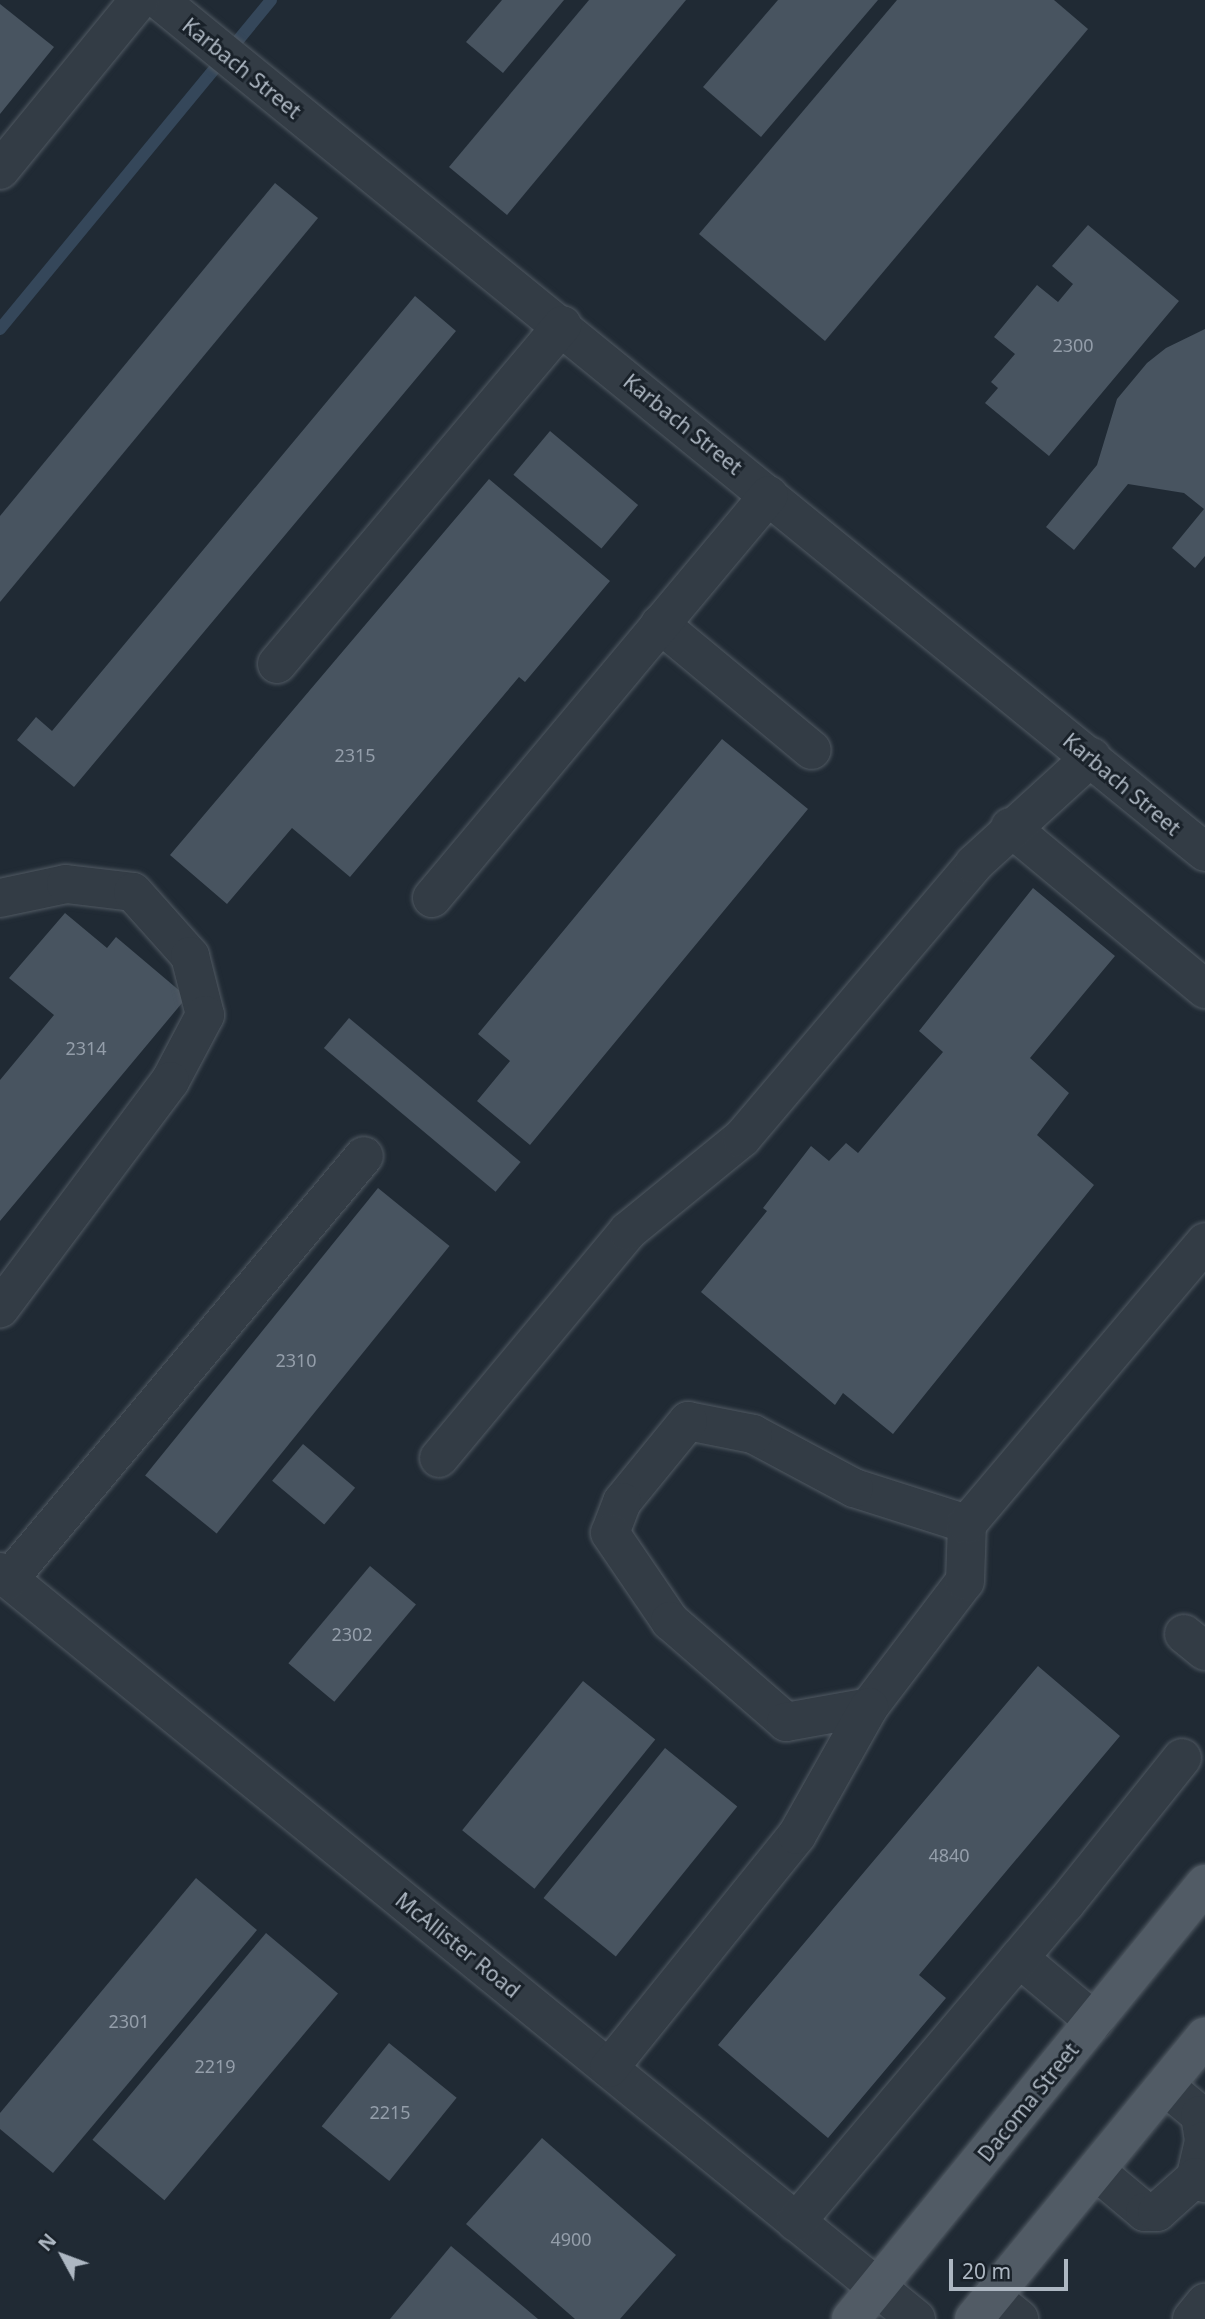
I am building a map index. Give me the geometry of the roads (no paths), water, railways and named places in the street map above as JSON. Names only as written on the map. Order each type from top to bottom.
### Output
[{"type":"main road","name":"Dacoma Street","points":[[851,2319],[1205,1884]]},
{"type":"main road","points":[[995,2312],[1096,2171],[1205,2037]]},
{"type":"street","points":[[0,170],[139,0]]},
{"type":"street","name":"Karbach Street","points":[[173,12],[562,325],[1205,852]]},
{"type":"street","points":[[277,664],[562,325]]},
{"type":"street","points":[[432,898],[769,495]]},
{"type":"street","points":[[660,624],[812,751]]},
{"type":"street","points":[[439,1458],[628,1231],[742,1138],[974,864],[1010,827],[1091,757]]},
{"type":"street","points":[[1010,827],[1204,989]]},
{"type":"street","points":[[0,898],[66,884],[133,892],[190,956],[205,1015],[170,1081],[0,1308]]},
{"type":"street","points":[[4,1575],[364,1156]]},
{"type":"street","points":[[608,2068],[797,1835],[869,1707],[965,1581],[967,1524],[1205,1242]]},
{"type":"street","points":[[869,1707],[786,1722],[670,1621],[610,1533],[622,1502],[688,1421],[753,1434],[854,1488],[967,1524]]},
{"type":"street","name":"McAllister Road","points":[[4,1575],[916,2319]]},
{"type":"street","points":[[796,2222],[1019,1958],[1182,1758]]},
{"type":"street","points":[[1019,1958],[1094,2021]]},
{"type":"street","points":[[1096,2171],[1145,2212],[1157,2212],[1200,2180],[1204,2141],[1200,2115],[1165,2086]]},
{"type":"street","points":[[1192,2319],[1205,2303]]},
{"type":"waterway","points":[[0,329],[271,0]]}]
